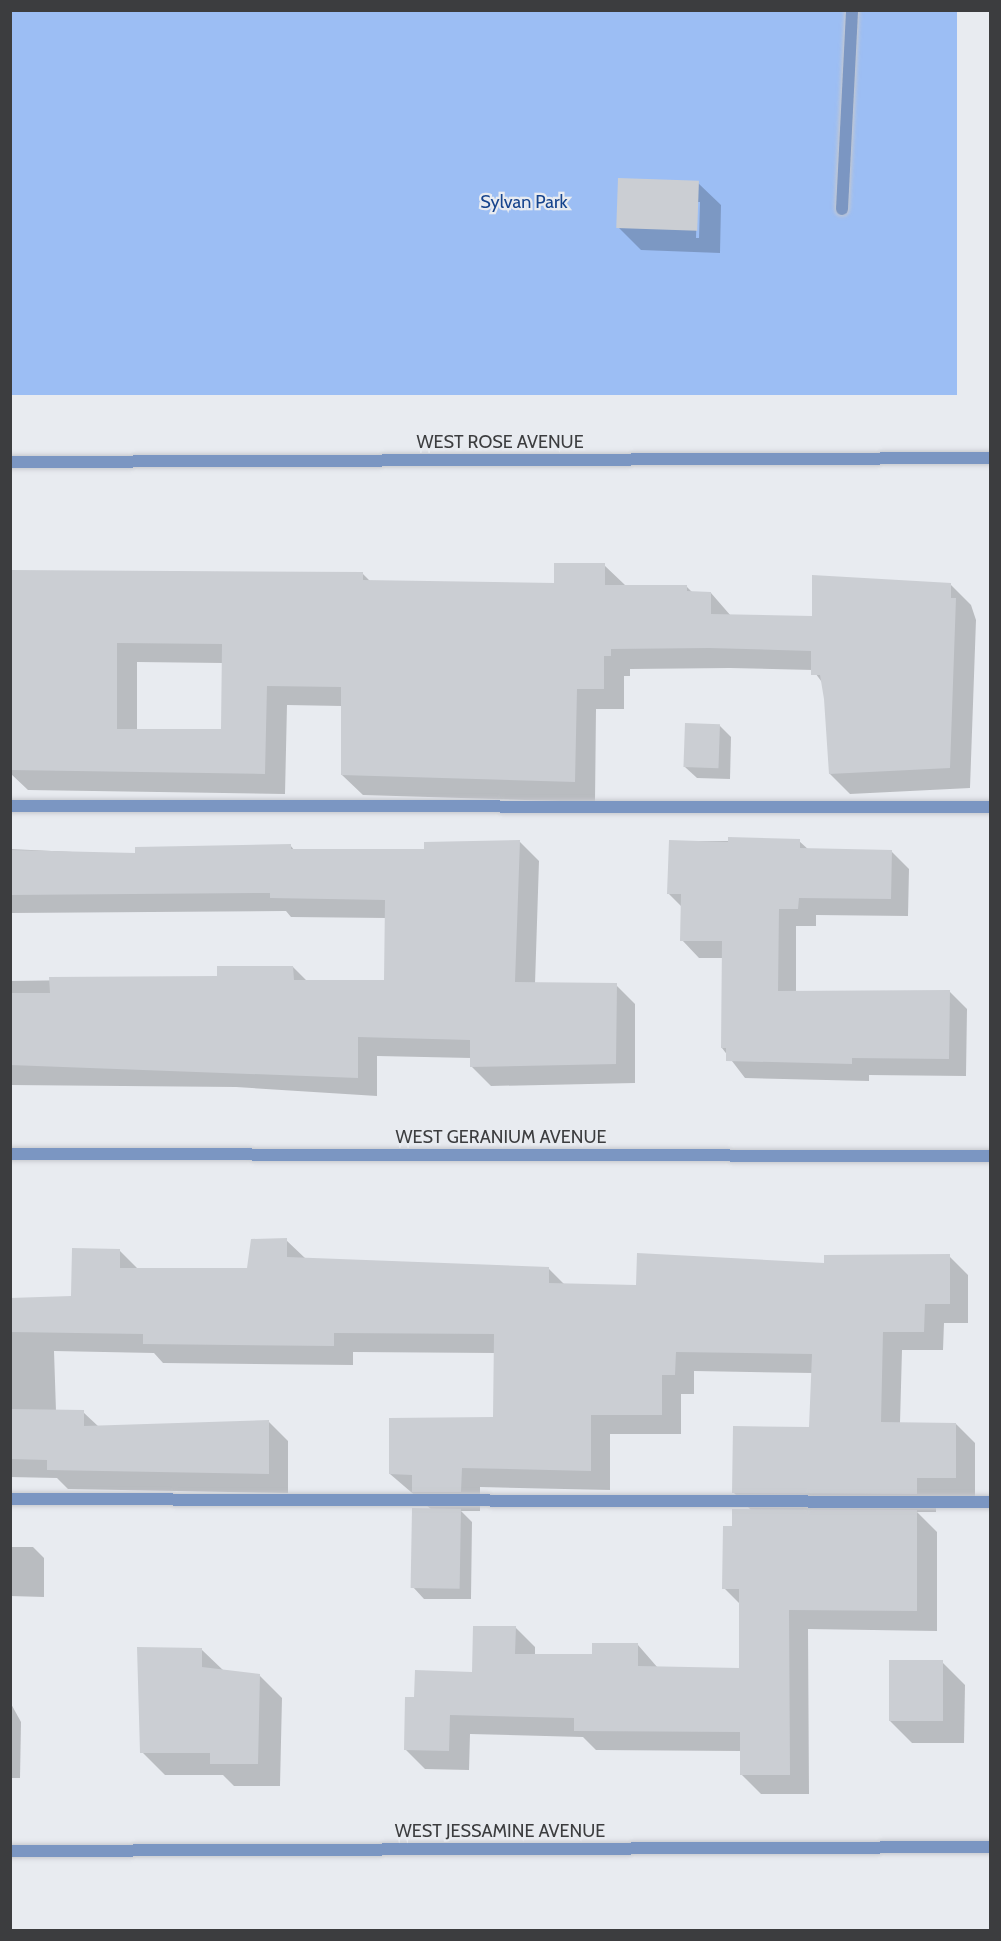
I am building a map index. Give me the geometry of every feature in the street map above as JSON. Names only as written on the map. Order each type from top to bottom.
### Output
[{"type":"street","points":[[842,209],[852,10]]},
{"type":"street","name":"WEST ROSE AVENUE","points":[[10,462],[990,458]]},
{"type":"street","points":[[10,806],[990,807]]},
{"type":"street","name":"WEST GERANIUM AVENUE","points":[[10,1154],[990,1155]]},
{"type":"street","points":[[10,1499],[990,1502]]},
{"type":"street","name":"WEST JESSAMINE AVENUE","points":[[10,1851],[990,1847]]},
{"type":"green space","name":"Sylvan Park","points":[[10,11],[957,11],[957,395],[10,395]]},
{"type":"building","points":[[618,178],[699,181],[697,231],[616,228]]},
{"type":"building","points":[[554,563],[605,563],[605,585],[687,585],[687,591],[711,592],[711,614],[812,616],[812,575],[951,583],[951,598],[956,598],[950,768],[829,774],[824,699],[820,675],[811,675],[811,651],[709,648],[611,649],[611,656],[604,656],[604,689],[577,689],[575,782],[341,775],[341,687],[267,686],[265,774],[10,770],[10,570],[363,572],[363,580],[554,583]],"holes":[[[117,643],[222,644],[221,729],[117,729]]]},
{"type":"building","points":[[685,723],[720,724],[718,768],[683,767]]},
{"type":"building","points":[[728,837],[800,839],[800,848],[892,850],[891,899],[799,898],[798,909],[779,909],[778,991],[950,990],[949,1059],[852,1058],[852,1064],[726,1061],[726,1048],[721,1048],[722,941],[680,941],[681,894],[667,894],[669,840],[728,842]]},
{"type":"building","points":[[520,840],[515,982],[617,983],[616,1064],[470,1067],[470,1040],[358,1037],[358,1078],[10,1065],[10,993],[50,993],[49,977],[217,976],[217,966],[293,966],[294,980],[384,980],[385,900],[270,898],[270,893],[10,895],[10,850],[135,853],[135,847],[291,844],[291,849],[424,849],[424,842]]},
{"type":"building","points":[[287,1238],[287,1257],[549,1267],[549,1283],[636,1285],[637,1253],[824,1263],[824,1255],[950,1254],[950,1304],[925,1304],[924,1332],[883,1332],[881,1422],[956,1423],[956,1478],[917,1478],[917,1494],[732,1493],[733,1426],[809,1427],[812,1354],[676,1352],[675,1375],[662,1375],[662,1415],[591,1415],[591,1471],[462,1468],[461,1492],[412,1492],[412,1475],[389,1474],[389,1418],[493,1417],[494,1334],[334,1333],[334,1346],[143,1344],[143,1334],[10,1332],[10,1298],[71,1296],[72,1248],[120,1249],[120,1268],[247,1268],[251,1239]]},
{"type":"building","points":[[10,1409],[84,1410],[84,1426],[269,1420],[269,1474],[47,1470],[47,1460],[10,1459]]},
{"type":"building","points":[[412,1508],[461,1509],[460,1589],[411,1588]]},
{"type":"building","points":[[732,1509],[917,1510],[917,1611],[789,1610],[790,1775],[740,1775],[740,1732],[574,1731],[574,1718],[450,1715],[449,1751],[404,1750],[405,1697],[414,1697],[415,1670],[472,1672],[473,1626],[516,1626],[515,1654],[592,1654],[592,1643],[638,1643],[638,1666],[739,1668],[739,1589],[722,1589],[723,1526],[732,1526]]},
{"type":"building","points":[[137,1647],[202,1648],[202,1667],[260,1674],[258,1764],[210,1764],[210,1753],[140,1753]]},
{"type":"building","points":[[889,1660],[943,1660],[943,1721],[889,1721]]}]
